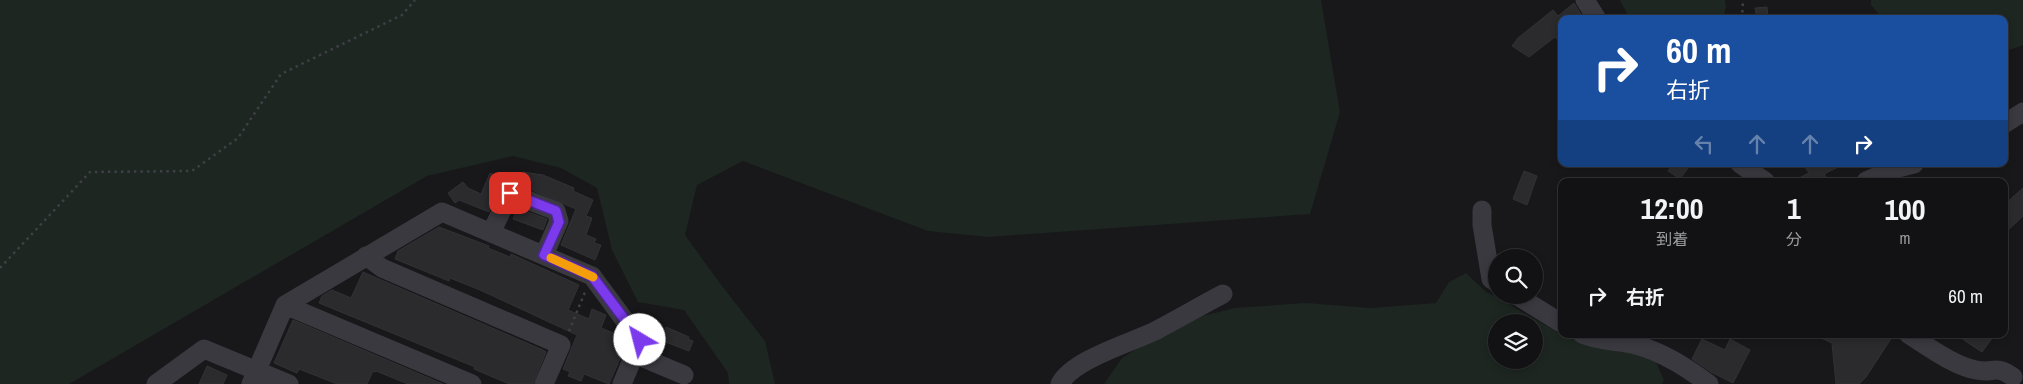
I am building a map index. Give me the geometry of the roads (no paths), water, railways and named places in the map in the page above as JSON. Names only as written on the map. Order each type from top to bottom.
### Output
[{"type":"street","points":[[1586,0],[1595,15]]},
{"type":"street","points":[[2008,121],[2023,112]]},
{"type":"street","points":[[1744,167],[1761,178]]},
{"type":"street","points":[[1873,178],[1902,167]]},
{"type":"street","points":[[492,233],[510,193],[556,211],[559,222],[544,255]]},
{"type":"street","points":[[1482,210],[1482,225],[1488,261]]},
{"type":"street","points":[[254,377],[286,304],[442,212],[592,276],[640,340],[622,384]]},
{"type":"street","points":[[366,256],[382,268],[561,345],[544,384]]},
{"type":"street","points":[[1060,384],[1063,378],[1082,363],[1154,331],[1223,294]]},
{"type":"street","points":[[286,304],[472,384]]},
{"type":"street","points":[[1530,304],[1558,322]]},
{"type":"street","points":[[1591,338],[1641,339],[1682,364],[1709,384]]},
{"type":"street","points":[[1915,338],[1962,365],[1977,370],[2002,369],[2013,377]]},
{"type":"street","points":[[156,384],[204,349],[254,377],[289,384]]},
{"type":"street","points":[[634,354],[684,375]]}]
